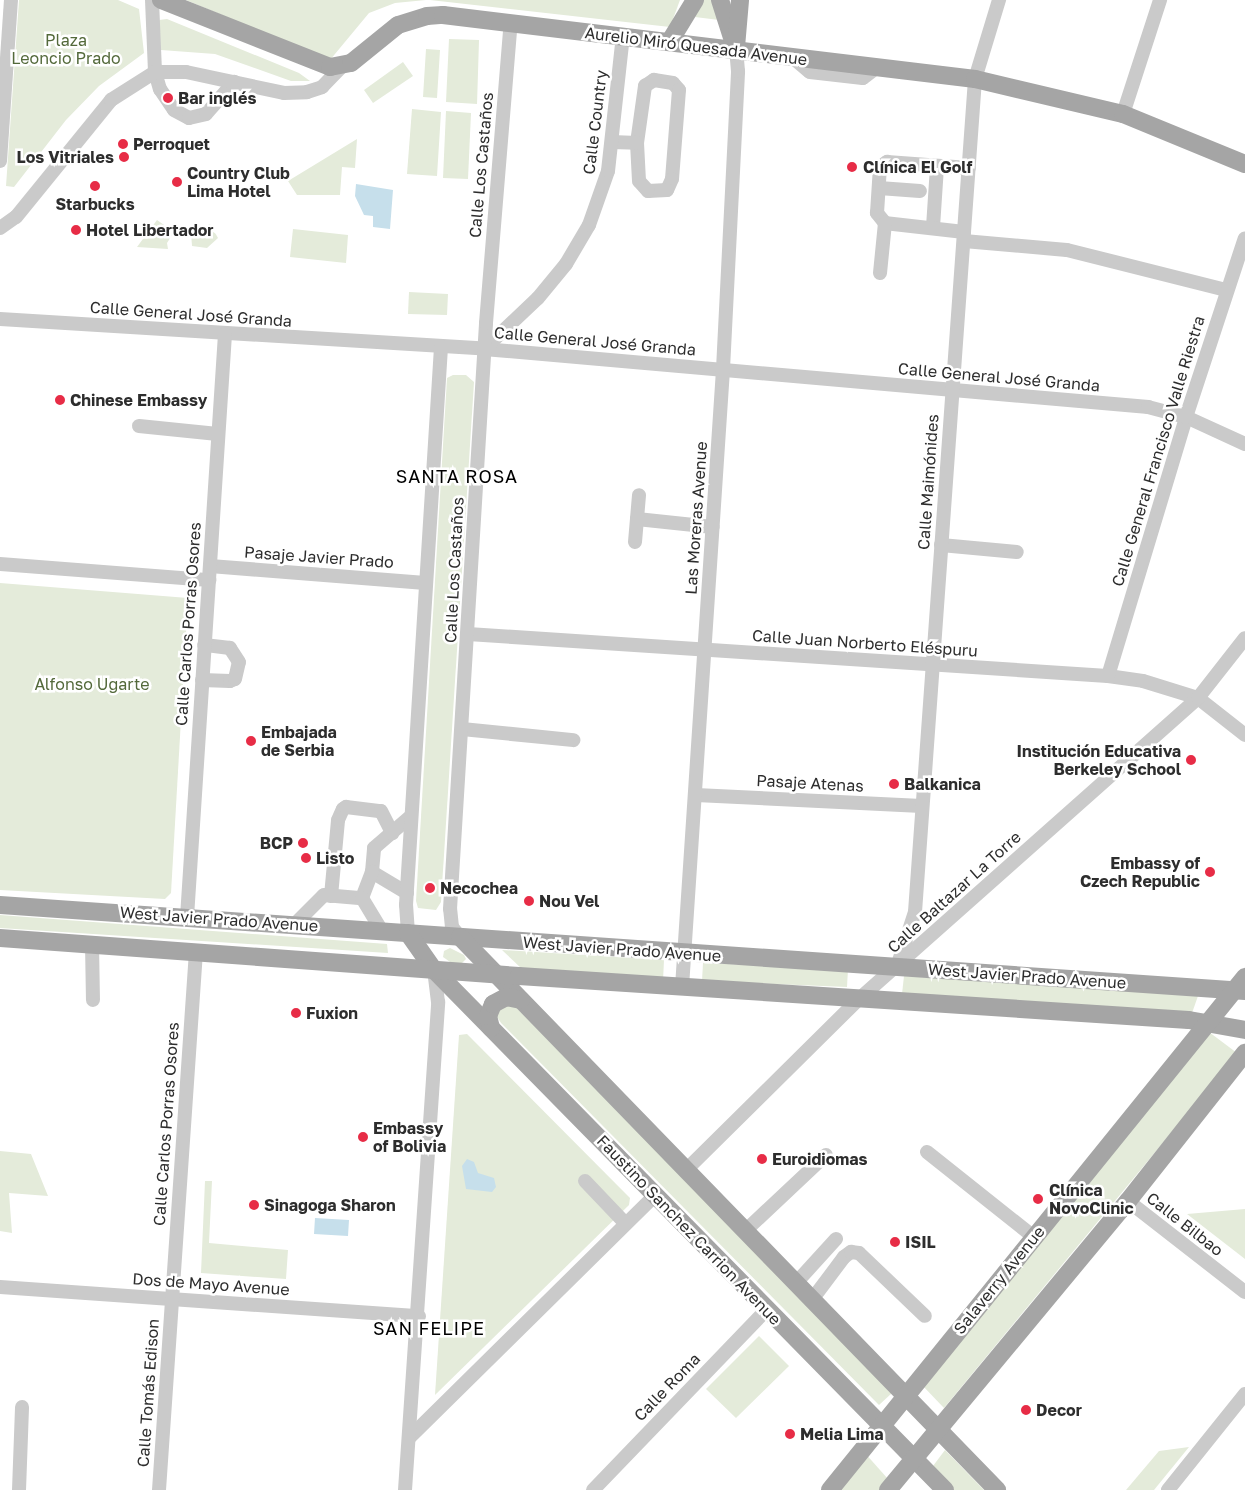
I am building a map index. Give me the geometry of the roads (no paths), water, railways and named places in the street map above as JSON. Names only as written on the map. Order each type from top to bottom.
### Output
[{"type":"main road","points":[[161,0],[319,66],[342,66]]},
{"type":"main road","points":[[670,41],[695,0]]},
{"type":"main road","points":[[720,0],[736,50]]},
{"type":"main road","points":[[736,50],[740,0]]},
{"type":"main road","name":"Aurelio Miró Quesada Avenue","points":[[342,66],[360,57],[386,32],[419,18],[443,15],[511,22],[975,79],[1124,114],[1245,164]]},
{"type":"main road","name":"West Javier Prado Avenue","points":[[0,904],[684,953],[1241,986]]},
{"type":"main road","name":"Faustino Sanchez Carrion Avenue","points":[[408,933],[434,970],[945,1490]]},
{"type":"main road","points":[[460,937],[997,1490]]},
{"type":"main road","points":[[0,938],[434,970]]},
{"type":"main road","name":"West Javier Prado Avenue","points":[[434,970],[1209,1022],[1245,1030]]},
{"type":"main road","name":"Salaverry Avenue","points":[[830,1490],[904,1396],[1209,1022],[1241,986]]},
{"type":"main road","points":[[492,1028],[488,1016],[493,1004],[506,997],[520,1000]]},
{"type":"main road","points":[[888,1490],[1128,1202],[1245,1053]]},
{"type":"street","points":[[0,160],[3,75],[11,0]]},
{"type":"street","points":[[152,0],[155,72],[160,89],[174,110],[189,118],[206,114],[234,82]]},
{"type":"street","name":"Calle Maimónides","points":[[897,967],[915,912],[975,79],[999,0]]},
{"type":"street","points":[[1124,114],[1160,0]]},
{"type":"street","name":"Calle Los Castaños","points":[[460,937],[452,927],[450,909],[484,350],[511,22]]},
{"type":"street","name":"Calle Country","points":[[484,350],[538,298],[578,245],[604,189],[612,142],[623,36]]},
{"type":"street","name":"Las Moreras Avenue","points":[[682,987],[723,369],[738,71],[736,50]]},
{"type":"street","points":[[0,228],[16,217],[111,100],[155,72],[186,72],[284,93],[307,92],[322,87],[342,66]]},
{"type":"street","points":[[654,80],[673,83],[679,90],[672,179],[667,190],[648,192],[641,186],[637,143],[645,86],[654,80]]},
{"type":"street","points":[[612,142],[637,143]]},
{"type":"street","points":[[880,273],[885,223],[877,212],[883,163],[969,168]]},
{"type":"street","points":[[932,227],[937,166]]},
{"type":"street","points":[[879,188],[920,191]]},
{"type":"street","points":[[885,223],[932,227],[964,237],[1067,250],[1226,290]]},
{"type":"street","name":"Calle General Francisco Valle Riestra","points":[[1108,676],[1186,417],[1226,290],[1245,238]]},
{"type":"street","name":"Calle General José Granda","points":[[0,319],[484,350],[723,369],[951,392],[1148,407],[1186,417],[1245,444]]},
{"type":"street","name":"Calle Carlos Porras Osores","points":[[187,917],[225,334]]},
{"type":"street","name":"Calle Los Castaños","points":[[408,933],[407,893],[411,816],[441,347]]},
{"type":"street","points":[[139,426],[218,434]]},
{"type":"street","points":[[635,542],[639,495]]},
{"type":"street","points":[[637,518],[713,527]]},
{"type":"street","points":[[942,545],[1017,552]]},
{"type":"street","name":"Pasaje Javier Prado","points":[[0,564],[425,583]]},
{"type":"street","name":"Calle Juan Norberto Eléspuru","points":[[468,634],[1108,676],[1143,681],[1198,698],[1245,735]]},
{"type":"street","name":"Calle Baltazar La Torre","points":[[686,1170],[859,999],[1198,698],[1245,638]]},
{"type":"street","points":[[202,680],[230,682],[235,679],[239,662],[230,648],[204,645]]},
{"type":"street","points":[[462,729],[573,740]]},
{"type":"street","name":"Pasaje Atenas","points":[[696,795],[922,806]]},
{"type":"street","points":[[331,896],[338,820],[343,809],[346,807],[381,811],[392,832]]},
{"type":"street","points":[[362,898],[372,872],[374,848],[411,816]]},
{"type":"street","points":[[372,872],[407,893]]},
{"type":"street","points":[[294,924],[324,895],[362,898]]},
{"type":"street","points":[[362,898],[381,930]]},
{"type":"street","points":[[92,944],[93,1000]]},
{"type":"street","name":"Calle Carlos Porras Osores","points":[[172,1299],[196,952]]},
{"type":"street","points":[[405,1490],[419,1316],[438,1002],[434,970]]},
{"type":"street","points":[[927,1152],[1034,1237]]},
{"type":"street","points":[[745,1231],[826,1155]]},
{"type":"street","points":[[585,1181],[626,1224]]},
{"type":"street","points":[[409,1438],[655,1195]]},
{"type":"street","name":"Calle Bilbao","points":[[1128,1202],[1245,1292]]},
{"type":"street","points":[[795,1284],[836,1239]]},
{"type":"street","points":[[812,1300],[844,1257],[851,1252],[859,1253],[925,1316]]},
{"type":"street","name":"Dos de Mayo Avenue","points":[[0,1287],[419,1316]]},
{"type":"street","name":"Calle Tomás Edison","points":[[158,1490],[172,1299]]},
{"type":"street","name":"Calle Roma","points":[[593,1490],[767,1309]]},
{"type":"street","points":[[1168,1490],[1245,1394]]},
{"type":"street","points":[[19,1490],[22,1407]]},
{"type":"water","points":[[356,184],[393,190],[390,229],[373,227],[373,216],[364,215],[355,196]]},
{"type":"water","points":[[467,1159],[474,1162],[478,1173],[494,1178],[496,1187],[492,1192],[466,1189],[462,1166]]},
{"type":"water","points":[[315,1218],[349,1220],[348,1236],[314,1234]]},
{"type":"place","name":"Bar inglés","points":[[168,98]]},
{"type":"place","name":"Perroquet","points":[[123,144]]},
{"type":"place","name":"Los Vitriales","points":[[124,157]]},
{"type":"place","name":"Clínica El Golf","points":[[852,167]]},
{"type":"place","name":"Country Club Lima Hotel","points":[[177,182]]},
{"type":"place","name":"Starbucks","points":[[95,186]]},
{"type":"place","name":"Hotel Libertador","points":[[76,230]]},
{"type":"place","name":"Chinese Embassy","points":[[60,400]]},
{"type":"place","name":"Embajada de Serbia","points":[[251,741]]},
{"type":"place","name":"Institución Educativa Berkeley School","points":[[1191,760]]},
{"type":"place","name":"Balkanica","points":[[894,784]]},
{"type":"place","name":"BCP","points":[[303,843]]},
{"type":"place","name":"Listo","points":[[306,858]]},
{"type":"place","name":"Embassy of Czech Republic","points":[[1210,872]]},
{"type":"place","name":"Necochea","points":[[430,888]]},
{"type":"place","name":"Nou Vel","points":[[529,901]]},
{"type":"place","name":"Fuxion","points":[[296,1013]]},
{"type":"place","name":"Embassy of Bolivia","points":[[363,1137]]},
{"type":"place","name":"Euroidiomas","points":[[762,1159]]},
{"type":"place","name":"Clínica NovoClinic","points":[[1038,1199]]},
{"type":"place","name":"Sinagoga Sharon","points":[[254,1205]]},
{"type":"place","name":"ISIL","points":[[895,1242]]},
{"type":"place","name":"Decor","points":[[1026,1410]]},
{"type":"place","name":"Melia Lima","points":[[790,1434]]},
{"type":"district","name":"SANTA ROSA","points":[[457,476]]},
{"type":"district","name":"SAN FELIPE","points":[[429,1328]]},
{"type":"park label","name":"Plaza Leoncio Prado","points":[[66,49]]},
{"type":"park label","name":"Alfonso Ugarte","points":[[92,684]]}]
